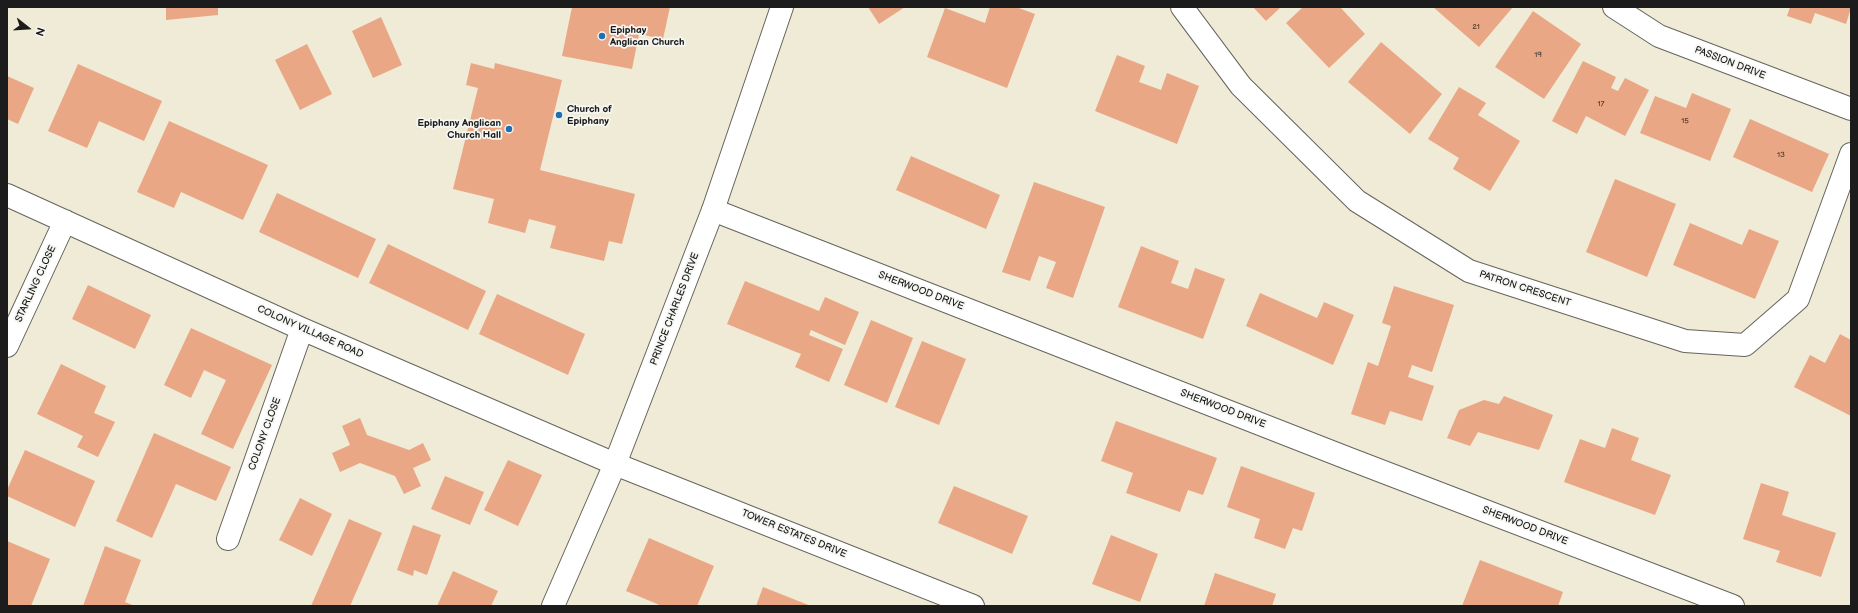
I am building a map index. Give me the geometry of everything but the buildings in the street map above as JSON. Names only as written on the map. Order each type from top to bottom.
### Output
[{"type":"main road","name":"PRINCE CHARLES DRIVE","points":[[553,606],[615,464],[713,210],[782,7]]},
{"type":"main road","name":"PATRON CRESCENT","points":[[1182,7],[1241,86],[1357,201],[1469,271],[1685,341],[1745,345],[1798,299],[1851,154]]},
{"type":"main road","name":"PASSION DRIVE","points":[[1614,7],[1659,36],[1851,109]]},
{"type":"main road","name":"COLONY VILLAGE ROAD","points":[[7,195],[302,329],[615,464]]},
{"type":"main road","name":"SHERWOOD DRIVE","points":[[713,210],[1340,455],[1734,606]]},
{"type":"main road","name":"STARLING CLOSE","points":[[7,346],[66,221]]},
{"type":"main road","name":"COLONY CLOSE","points":[[228,539],[302,329]]},
{"type":"main road","name":"TOWER ESTATES DRIVE","points":[[615,464],[973,606]]},
{"type":"place","name":"Epiphay Anglican Church","points":[[602,36]]},
{"type":"place","name":"Church of Epiphany","points":[[559,115]]},
{"type":"place","name":"Epiphany Anglican Church Hall","points":[[509,129]]}]
